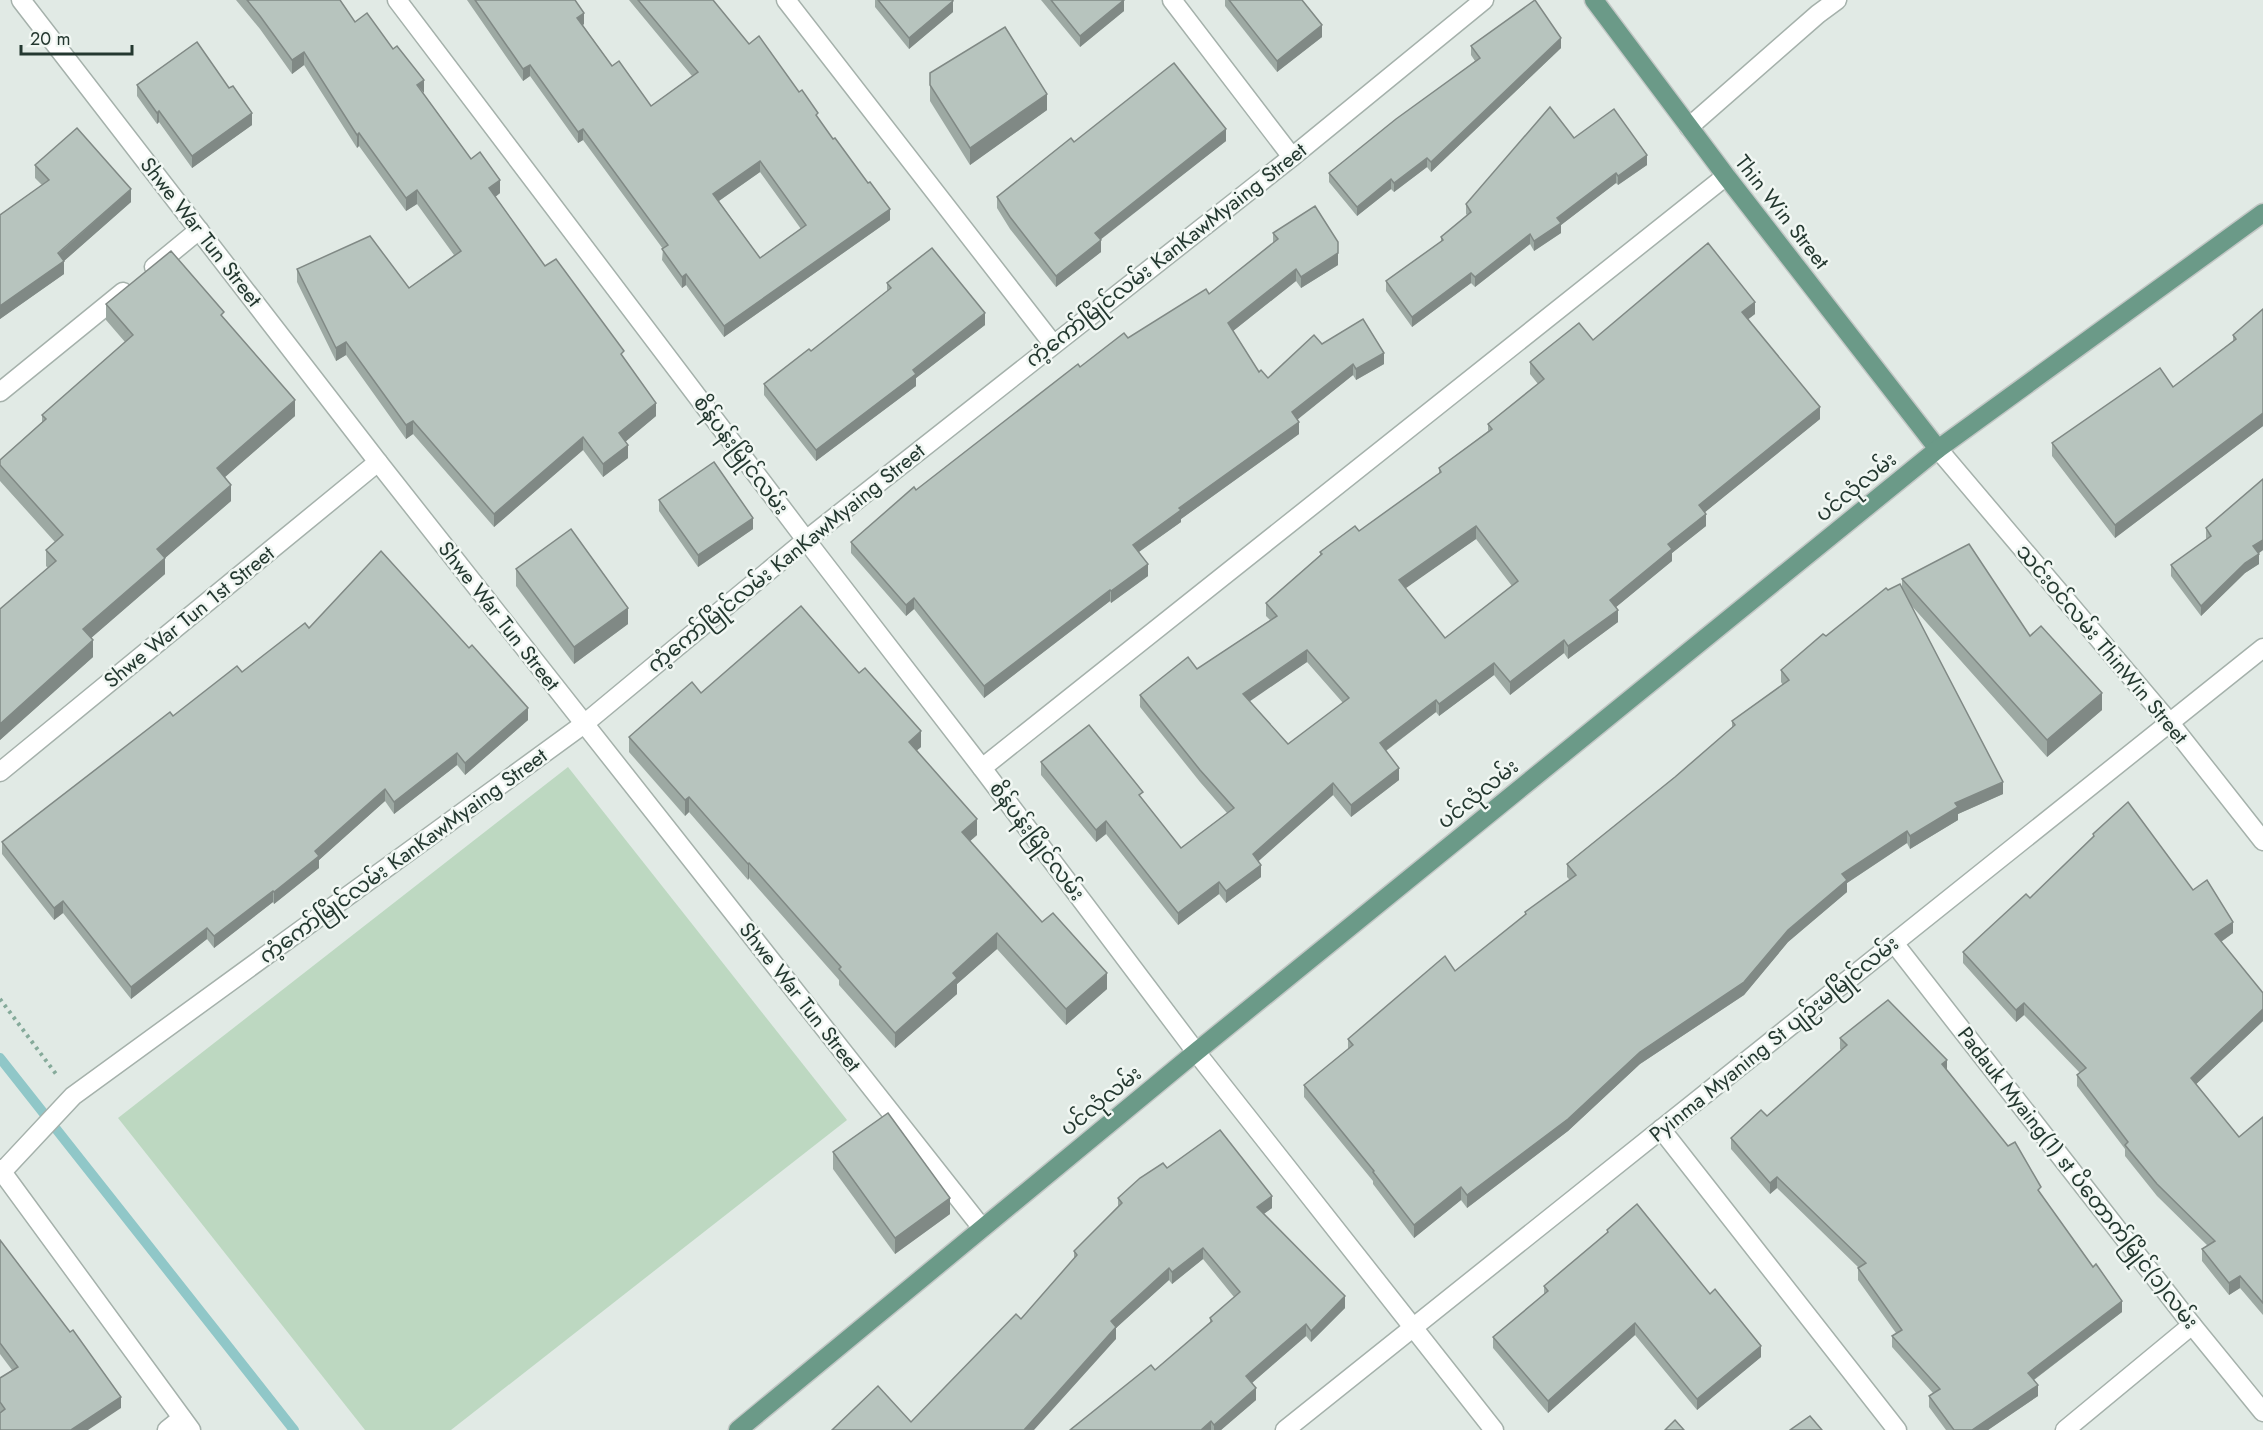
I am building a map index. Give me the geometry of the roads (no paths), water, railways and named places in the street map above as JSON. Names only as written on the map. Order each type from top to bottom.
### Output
[{"type":"main road","name":"Thin Win Street","points":[[1594,0],[1726,176],[1938,449]]},
{"type":"main road","name":"ပင်လုံလမ်း","points":[[738,1430],[1196,1052],[1938,449],[2263,213]]},
{"type":"street","name":"Shwe War Tun Street","points":[[21,0],[378,462],[982,1228]]},
{"type":"street","name":"စိန်ပန်းမြိုင်လမ်း","points":[[397,0],[1196,1052],[1494,1430]]},
{"type":"street","points":[[786,0],[1053,344]]},
{"type":"street","points":[[1172,0],[1292,157]]},
{"type":"street","name":"ကံ့ကော်မြိုင်လမ်း KanKawMyaing Street","points":[[1,1172],[73,1096],[584,724],[806,540],[1292,157],[1484,0]]},
{"type":"street","points":[[1689,127],[1837,0]]},
{"type":"street","points":[[982,768],[1726,176]]},
{"type":"street","points":[[0,392],[199,230]]},
{"type":"street","name":"သင်းဝင်လမ်း ThinWin Street","points":[[1938,449],[2170,723],[2263,841]]},
{"type":"street","name":"Shwe War Tun 1st Street","points":[[0,772],[378,462]]},
{"type":"street","name":"Pyinma Myaning St ပျဉ်းမမြိုင်လမ်း","points":[[1285,1430],[2263,648]]},
{"type":"street","name":"Padauk Myaing(1) st ပိတောက်မြိုင်(၁)လမ်း","points":[[1894,943],[2192,1325],[2263,1412]]},
{"type":"street","points":[[1661,1129],[1897,1430]]},
{"type":"street","points":[[1,1172],[187,1424],[167,1430]]},
{"type":"street","points":[[2065,1430],[2192,1325]]},
{"type":"waterway","points":[[0,1058],[294,1430]]}]
